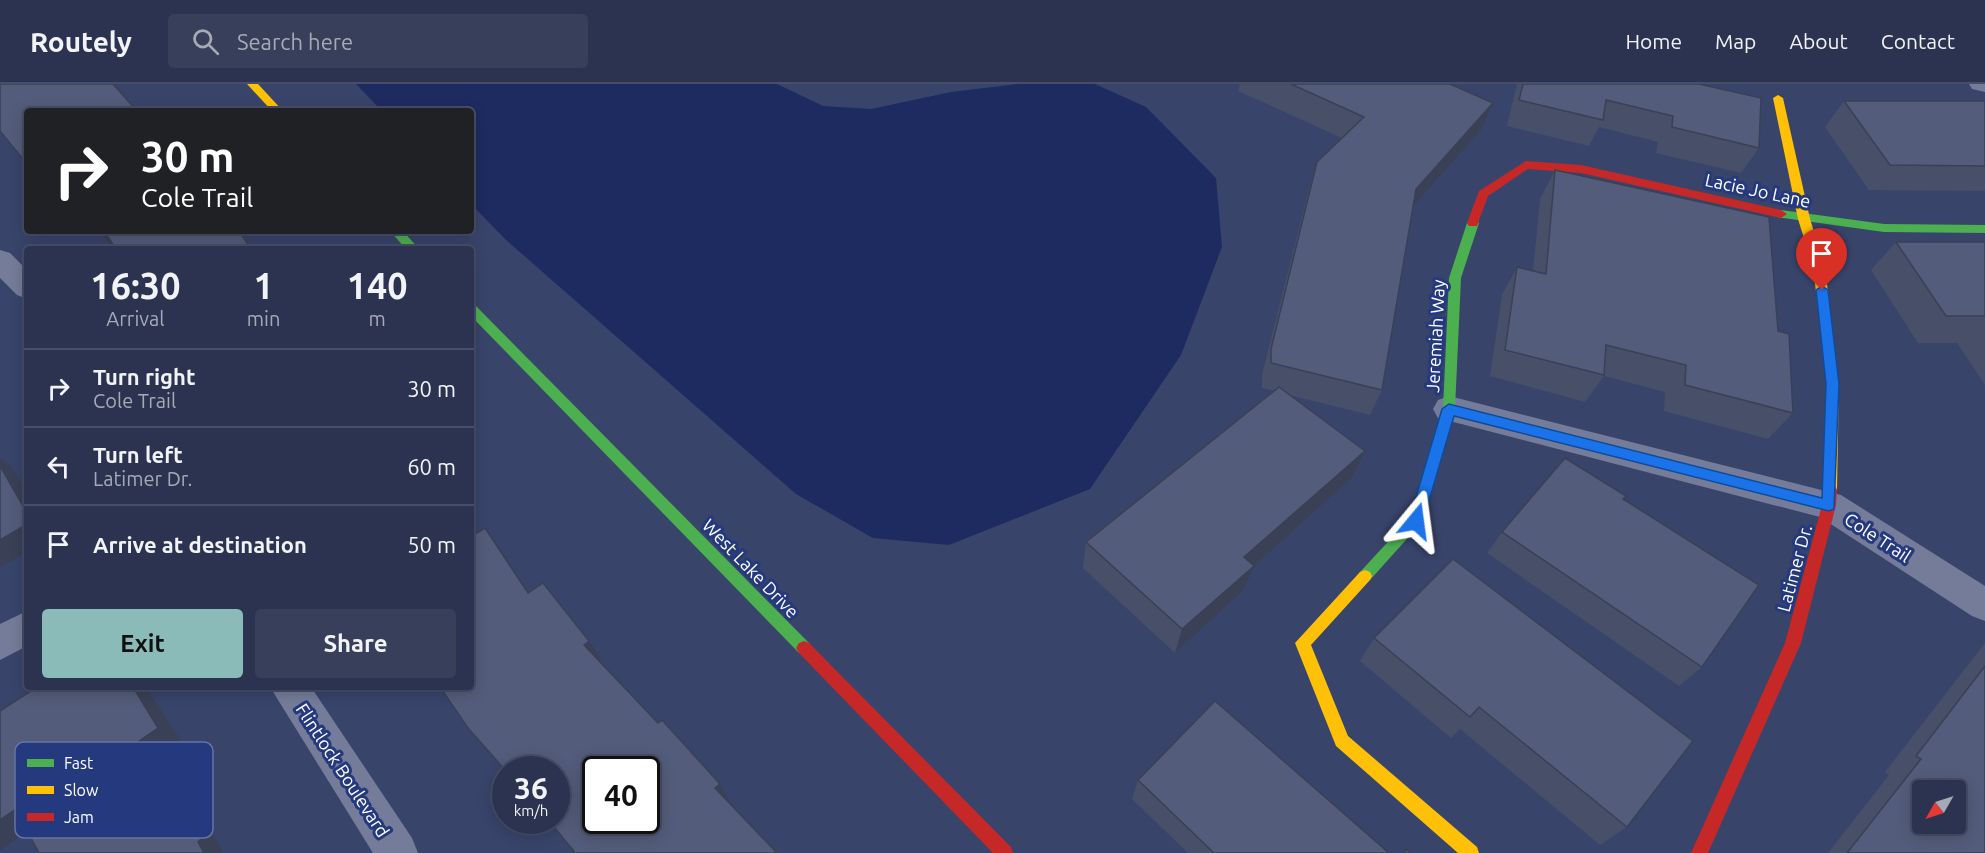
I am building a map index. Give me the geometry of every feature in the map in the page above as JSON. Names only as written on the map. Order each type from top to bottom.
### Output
[{"type":"street","points":[[252,84],[275,108]]},
{"type":"street","name":"Latimer Dr.","points":[[1699,853],[1793,643],[1829,505],[1833,384],[1819,267],[1804,219],[1778,98]]},
{"type":"street","name":"Lacie Jo Lane","points":[[1526,165],[1581,169],[1804,219],[1884,228],[1985,229]]},
{"type":"street","name":"Jeremiah Way","points":[[1471,853],[1342,741],[1303,643],[1416,521],[1449,409],[1455,278],[1484,194],[1526,165]]},
{"type":"street","points":[[399,234],[410,246]]},
{"type":"street","points":[[0,260],[24,285]]},
{"type":"street","name":"West Lake Drive","points":[[474,311],[1005,853]]},
{"type":"street","name":"Cole Trail","points":[[1449,409],[1829,505],[1985,605]]},
{"type":"street","points":[[0,643],[24,629]]},
{"type":"street","name":"Flintlock Boulevard","points":[[290,690],[397,853]]},
{"type":"water","points":[[356,84],[777,84],[823,106],[871,109],[951,92],[1019,84],[1095,84],[1146,107],[1216,178],[1222,247],[1181,355],[1090,489],[949,545],[873,538],[796,494],[505,239],[474,207],[474,108],[379,108]]},
{"type":"building","points":[[0,84],[113,84],[134,108],[24,108],[24,160],[0,131]]},
{"type":"building","points":[[1291,84],[1450,84],[1493,103],[1416,189],[1382,390],[1271,363],[1271,349],[1317,162],[1364,117]]},
{"type":"building","points":[[1523,84],[1699,84],[1761,98],[1759,148],[1672,127],[1673,116],[1606,100],[1603,120],[1519,100]]},
{"type":"building","points":[[1844,101],[1985,101],[1985,166],[1890,165]]},
{"type":"building","points":[[1555,170],[1769,217],[1778,331],[1789,334],[1793,413],[1685,385],[1686,365],[1606,345],[1604,375],[1505,350],[1517,267],[1546,274]]},
{"type":"building","points":[[106,234],[241,234],[249,246],[114,246]]},
{"type":"building","points":[[1896,242],[1985,242],[1985,316],[1946,316]]},
{"type":"building","points":[[1279,387],[1365,451],[1244,557],[1254,566],[1182,629],[1086,542]]},
{"type":"building","points":[[1565,458],[1626,496],[1623,499],[1759,585],[1702,667],[1502,532]]},
{"type":"building","points":[[0,466],[24,508],[24,526],[0,540]]},
{"type":"building","points":[[485,528],[528,593],[543,583],[589,641],[584,645],[658,723],[662,720],[720,784],[715,788],[777,853],[571,853],[574,851],[560,834],[570,834],[570,756],[493,756],[468,728],[442,690],[474,690],[474,533]]},
{"type":"building","points":[[1453,559],[1693,741],[1627,827],[1479,707],[1470,717],[1374,638]]},
{"type":"building","points":[[1985,666],[1985,853],[1847,853],[1921,759],[1916,756]]},
{"type":"building","points":[[32,690],[135,690],[158,728],[137,742],[15,742],[15,810],[0,820],[0,711]]},
{"type":"building","points":[[1215,701],[1389,853],[1214,853],[1138,780]]},
{"type":"building","points":[[31,838],[200,838],[198,842],[204,853],[39,853]]},
{"type":"traffic: fast","points":[[1781,214],[1884,228],[1985,229]]},
{"type":"traffic: fast","points":[[1365,576],[1416,521],[1449,409],[1455,278],[1473,223]]},
{"type":"traffic: fast","points":[[399,234],[410,246]]},
{"type":"traffic: fast","points":[[474,311],[804,648]]},
{"type":"traffic: slow","points":[[252,84],[275,108]]},
{"type":"traffic: slow","points":[[1778,98],[1804,219],[1819,267],[1833,384],[1830,490]]},
{"type":"traffic: slow","points":[[1365,576],[1303,643],[1342,741],[1471,853]]},
{"type":"traffic: jam","points":[[1473,223],[1483,194],[1526,165],[1581,169],[1781,214]]},
{"type":"traffic: jam","points":[[1699,853],[1793,643],[1829,505],[1830,490]]},
{"type":"traffic: jam","points":[[804,648],[1005,853]]},
{"type":"route","points":[[1416,521],[1449,409],[1829,505],[1833,384],[1822,290]]}]
